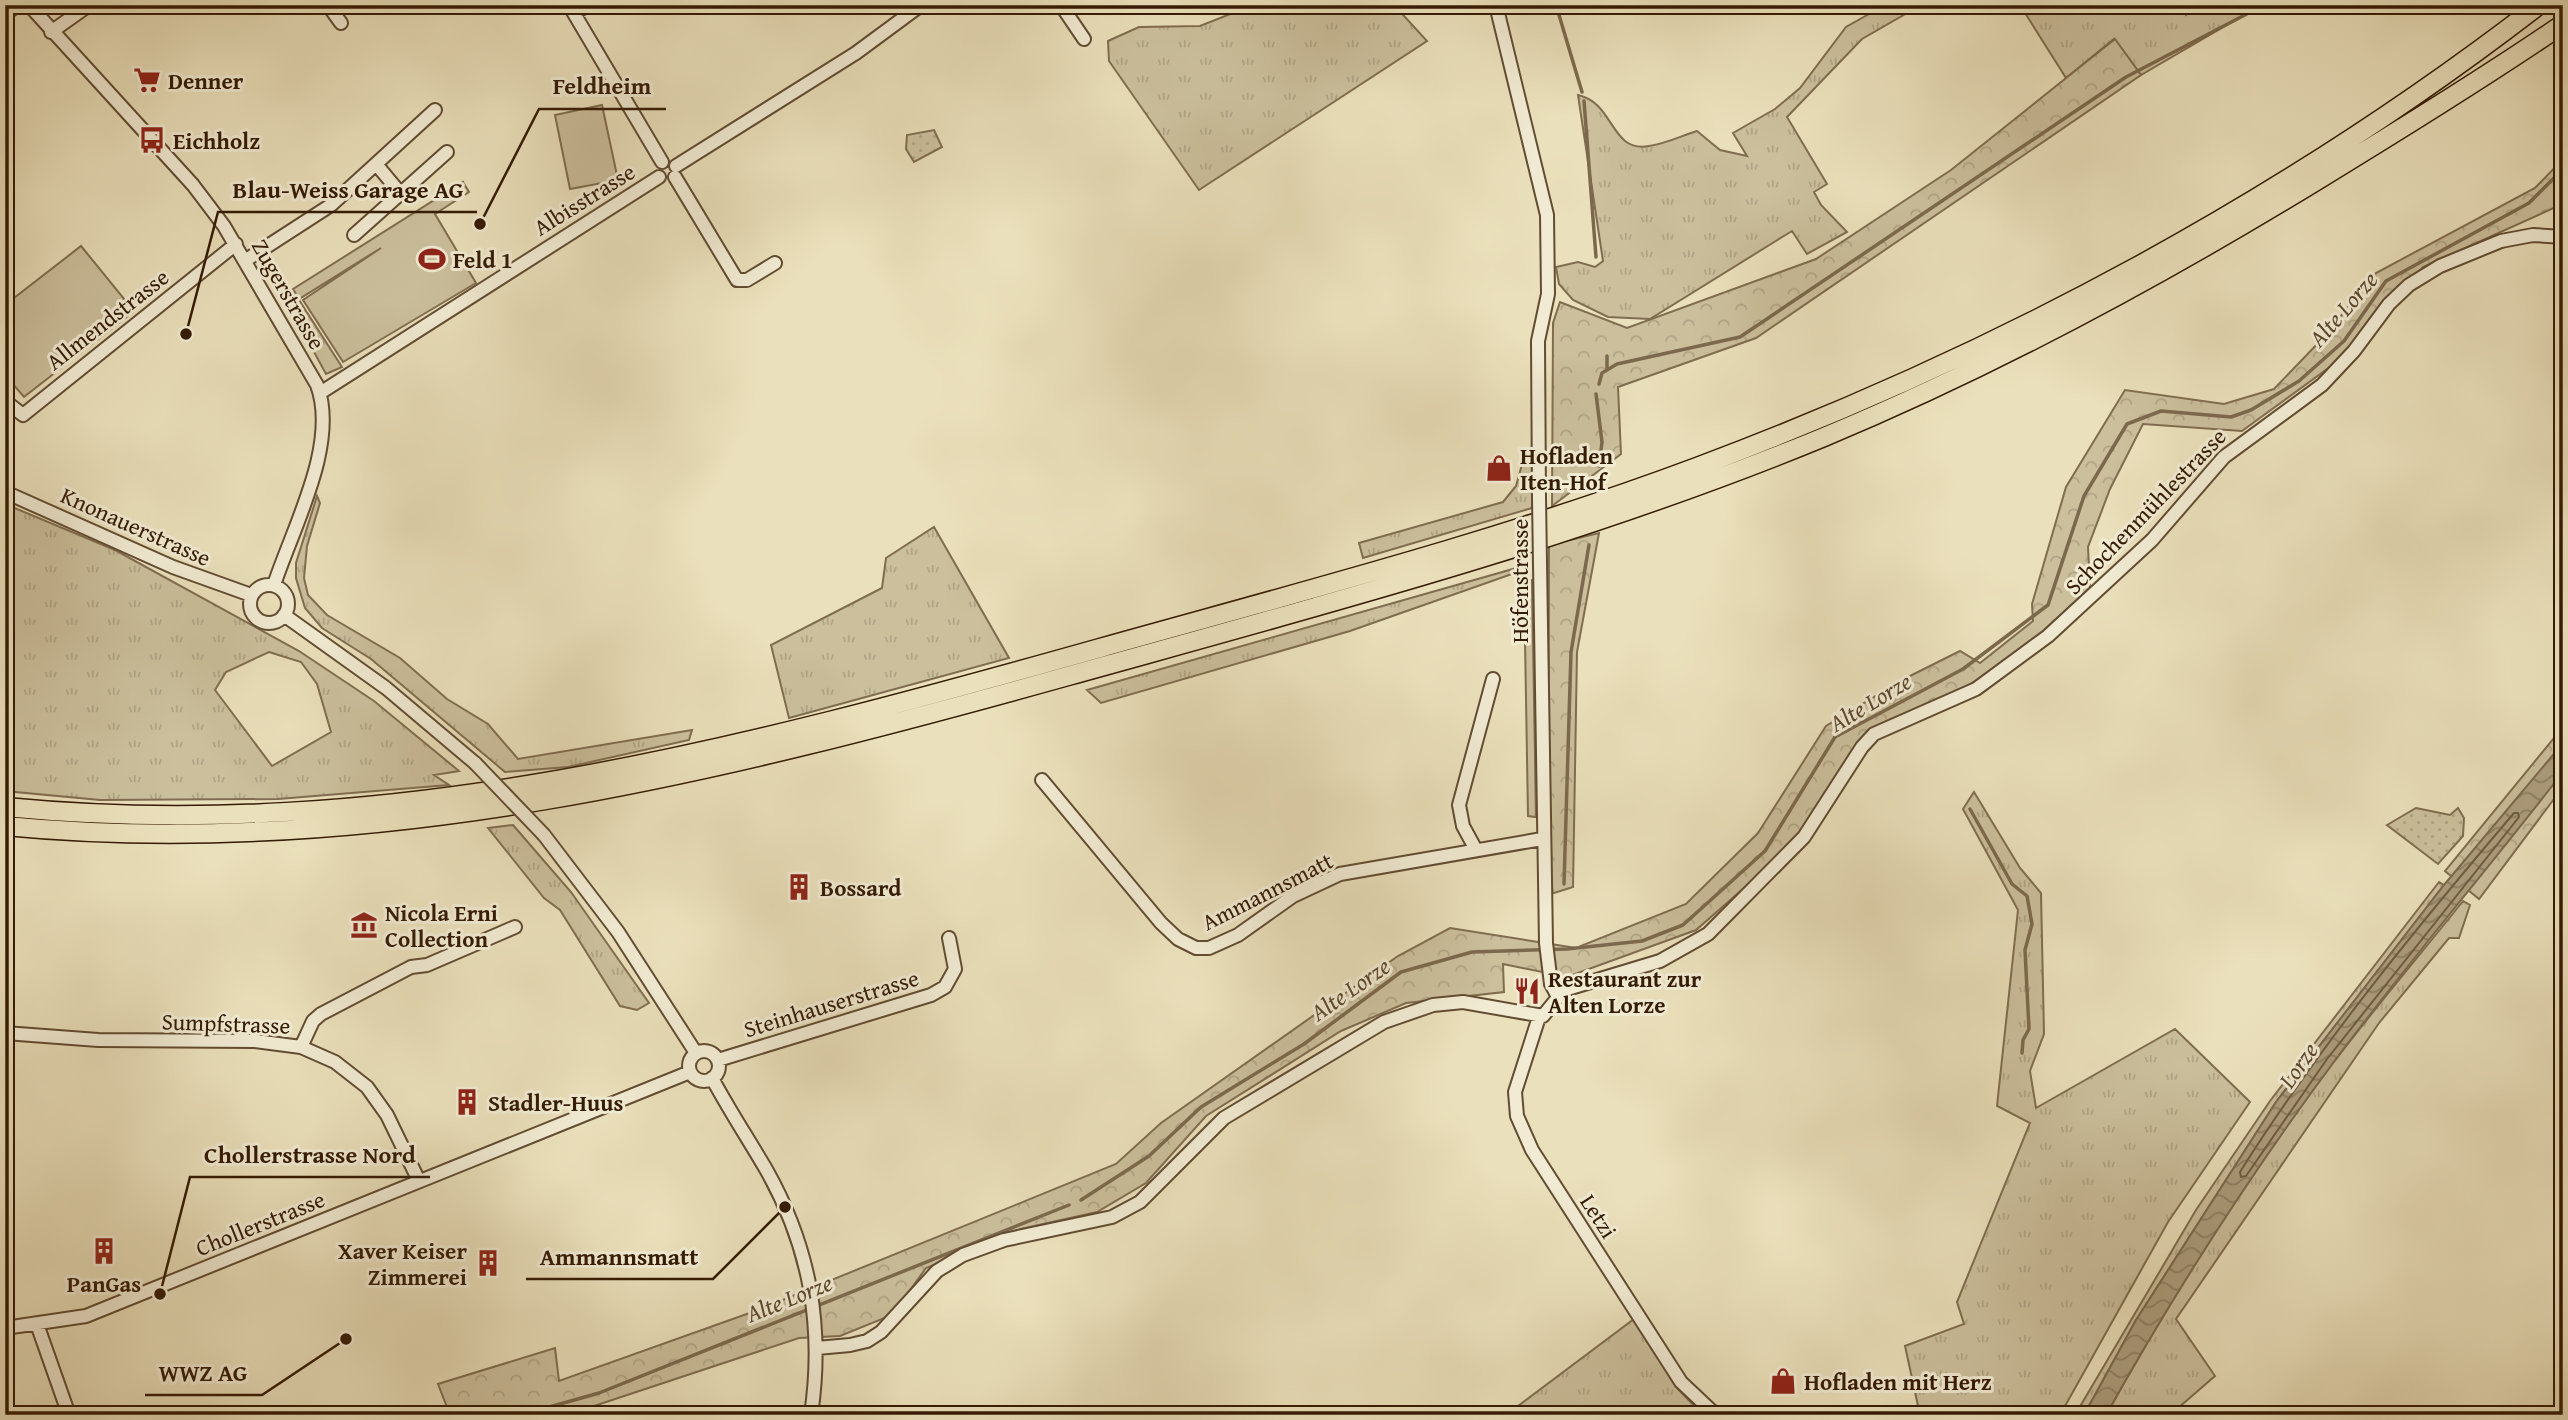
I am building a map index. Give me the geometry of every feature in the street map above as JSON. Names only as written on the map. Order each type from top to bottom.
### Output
[{"type":"highway","points":[[5,807],[127,816],[284,814],[446,799],[568,780],[721,748],[921,698],[1329,584],[1548,519],[1802,426],[1916,377],[2065,304],[2168,249],[2310,164],[2433,83],[2539,5]]},
{"type":"highway","points":[[2323,177],[2436,102],[2563,10]]},
{"type":"highway","points":[[5,826],[129,834],[246,834],[364,826],[520,806],[682,776],[799,749],[1232,630],[1552,536],[1700,485],[1824,437],[1957,378],[2083,315],[2197,253],[2323,177],[2461,93],[2563,24]]},
{"type":"street","points":[[5,14],[18,5]]},
{"type":"street","name":"Zugerstrasse","points":[[29,5],[193,185],[246,260],[320,393],[324,414],[321,450],[274,585]]},
{"type":"street","points":[[51,32],[89,5]]},
{"type":"street","points":[[328,5],[341,23]]},
{"type":"street","points":[[589,5],[572,9],[662,162]]},
{"type":"street","points":[[775,263],[747,280],[737,280],[675,172],[856,53],[921,5]]},
{"type":"street","points":[[1061,5],[1084,39]]},
{"type":"street","name":"Höfenstrasse","points":[[1496,5],[1547,215],[1548,294],[1538,341],[1542,838],[1546,943],[1549,972],[1557,995]]},
{"type":"street","points":[[246,260],[319,214],[435,110]]},
{"type":"street","points":[[354,235],[447,152]]},
{"type":"street","name":"Albisstrasse","points":[[669,161],[675,172],[666,181],[659,177],[657,169],[662,162],[669,161]]},
{"type":"street","points":[[376,164],[401,194]]},
{"type":"street","name":"Albisstrasse","points":[[320,393],[659,177]]},
{"type":"street","name":"Schochenmühlestrasse","points":[[1557,995],[1660,961],[1708,934],[1804,837],[1862,747],[1874,734],[1976,689],[2048,636],[2110,582],[2152,540],[2217,463],[2322,385],[2354,351],[2389,304],[2409,285],[2440,266],[2501,241],[2533,235],[2563,237]]},
{"type":"street","name":"Allmendstrasse","points":[[5,401],[23,415],[236,244]]},
{"type":"street","name":"Knonauerstrasse","points":[[5,492],[173,567],[251,595]]},
{"type":"street","points":[[274,585],[287,597],[284,615],[274,622],[256,618],[250,607],[251,595],[261,586],[274,585]]},
{"type":"street","points":[[284,615],[396,696],[475,763],[544,835],[618,932],[696,1053]]},
{"type":"street","points":[[1475,848],[1463,826],[1459,805],[1493,679]]},
{"type":"street","name":"Ammannsmatt","points":[[1042,779],[1161,923],[1178,939],[1196,948],[1209,948],[1238,935],[1293,896],[1340,874],[1542,838]]},
{"type":"street","points":[[301,1047],[313,1021],[321,1014],[411,967],[427,965],[515,927]]},
{"type":"street","name":"Steinhauserstrasse","points":[[718,1060],[931,995],[944,987],[955,969],[949,937]]},
{"type":"street","points":[[817,1348],[867,1341],[881,1332],[937,1270],[962,1255],[1004,1240],[1112,1217],[1140,1202],[1224,1118],[1384,1021],[1433,1006],[1463,1002],[1539,1017],[1549,1012],[1557,995]]},
{"type":"street","name":"Letzi","points":[[1539,1017],[1515,1092],[1517,1116],[1522,1128],[1532,1150],[1681,1382],[1716,1415]]},
{"type":"street","name":"Sumpfstrasse","points":[[5,1033],[98,1040],[263,1041],[301,1047],[335,1062],[367,1087],[387,1115],[419,1181]]},
{"type":"street","points":[[709,1052],[718,1060],[718,1070],[712,1078],[698,1080],[690,1072],[689,1061],[696,1053],[709,1052]]},
{"type":"street","name":"Chollerstrasse","points":[[5,1328],[86,1316],[690,1072]]},
{"type":"street","points":[[712,1078],[785,1207],[808,1272],[817,1348],[811,1415]]},
{"type":"street","points":[[37,1324],[69,1415]]},
{"type":"green space","points":[[1253,5],[1394,5],[1427,41],[1199,190],[1109,61],[1108,41],[1139,27],[1200,26]]},
{"type":"green space","points":[[1885,5],[1921,5],[1862,39],[1787,117],[1827,184],[1814,192],[1821,205],[1847,232],[1807,254],[1792,231],[1650,319],[1608,317],[1573,300],[1559,284],[1556,267],[1578,262],[1595,267],[1603,261],[1578,95],[1599,107],[1619,135],[1636,146],[1661,144],[1697,131],[1720,150],[1747,156],[1733,133],[1775,109],[1800,88],[1846,27]]},
{"type":"green space","points":[[2020,5],[2180,5],[2186,15],[2199,5],[2261,5],[2141,75],[2114,39],[2066,78]]},
{"type":"green space","points":[[2115,39],[2141,75],[1756,338],[1618,387],[1621,454],[1552,506],[1553,323],[1560,302],[1627,328],[1816,259],[1951,170]]},
{"type":"green space","points":[[602,105],[618,180],[570,189],[555,115]]},
{"type":"green space","points":[[934,130],[942,147],[914,162],[906,149],[907,135]]},
{"type":"green space","points":[[2563,159],[2563,196],[2556,207],[2423,267],[2349,353],[2242,431],[2143,424],[2110,489],[2088,547],[2090,588],[2008,663],[1920,712],[1872,728],[1792,846],[1696,930],[1567,977],[1503,964],[1504,992],[1406,1003],[1341,1031],[1206,1116],[1146,1183],[1097,1212],[1021,1229],[926,1268],[892,1315],[840,1336],[799,1338],[567,1415],[450,1415],[438,1384],[555,1348],[559,1381],[758,1310],[1116,1164],[1161,1123],[1398,956],[1450,928],[1576,948],[1686,904],[1758,833],[1826,726],[1904,679],[1960,651],[1980,663],[2033,621],[2032,604],[2066,487],[2125,390],[2224,404],[2274,389],[2322,339],[2376,273],[2535,188]]},
{"type":"green space","points":[[463,182],[469,192],[435,214],[476,283],[343,362],[303,300],[381,248],[299,299],[293,289]]},
{"type":"green space","points":[[81,246],[134,311],[24,397],[5,375],[5,305]]},
{"type":"green space","points":[[299,300],[342,367],[326,374],[288,304]]},
{"type":"green space","points":[[1526,450],[1533,454],[1532,508],[1363,558],[1359,543],[1503,502],[1516,486]]},
{"type":"green space","points":[[317,496],[320,503],[307,546],[304,578],[308,595],[327,615],[400,658],[447,699],[488,724],[518,759],[692,730],[689,740],[568,767],[505,772],[371,659],[322,628],[305,608],[296,578],[296,563]]},
{"type":"green space","points":[[5,504],[115,550],[299,651],[374,701],[459,771],[434,775],[449,785],[278,799],[100,800],[5,791]],"holes":[[[269,652],[301,662],[317,684],[331,732],[272,766],[215,690],[226,672]]]},
{"type":"green space","points":[[934,527],[1009,658],[789,718],[771,645],[882,588],[886,558]]},
{"type":"green space","points":[[1599,533],[1577,652],[1573,887],[1548,895],[1549,545]]},
{"type":"green space","points":[[1513,569],[1512,574],[1350,631],[1101,703],[1087,690]]},
{"type":"green space","points":[[1532,580],[1536,817],[1528,816],[1524,582]]},
{"type":"green space","points":[[2563,727],[2563,787],[2479,899],[2445,871]]},
{"type":"green space","points":[[1974,792],[2020,868],[2041,893],[2044,1034],[2030,1071],[2036,1108],[2175,1029],[2250,1102],[2168,1222],[2060,1415],[1920,1415],[1905,1346],[1964,1324],[1957,1302],[2030,1123],[1997,1106],[2018,910],[1963,809]]},
{"type":"green space","points":[[2416,808],[2450,815],[2458,808],[2464,818],[2463,836],[2438,864],[2387,825]]},
{"type":"green space","points":[[513,825],[571,892],[649,1003],[637,1010],[620,1006],[560,910],[544,898],[488,828]]},
{"type":"green space","points":[[2439,882],[2444,885],[2276,1102],[2136,1320],[2084,1415],[2075,1415],[2196,1210],[2270,1101]]},
{"type":"green space","points":[[2463,901],[2470,905],[2459,938],[2449,938],[2379,1023],[2176,1319],[2215,1376],[2170,1415],[2106,1415],[2158,1324],[2242,1191],[2349,1042]]},
{"type":"green space","points":[[1634,1319],[1676,1387],[1703,1415],[1506,1415]]},
{"type":"water","points":[[2563,743],[2563,772],[2389,990],[2302,1105],[2214,1235],[2158,1324],[2106,1415],[2084,1415],[2136,1320],[2276,1102],[2444,885]]},
{"type":"waterway","points":[[1556,5],[1582,92]]},
{"type":"waterway","points":[[1599,384],[1602,373],[1617,364],[1740,337],[2126,77],[2264,5]]},
{"type":"waterway","points":[[1584,101],[1596,257]]},
{"type":"waterway","name":"Alte Lorze","points":[[1081,1200],[1149,1156],[1201,1107],[1304,1044],[1401,972],[1472,952],[1567,949],[1642,941],[1683,925],[1765,851],[1835,737],[1963,669],[2048,605],[2084,496],[2127,424],[2161,411],[2231,417],[2251,410],[2299,381],[2344,341],[2386,281],[2529,203],[2563,169]]},
{"type":"waterway","points":[[1607,356],[1607,370]]},
{"type":"waterway","points":[[1596,394],[1602,442],[1599,466]]},
{"type":"waterway","points":[[1564,884],[1571,652],[1589,545]]},
{"type":"waterway","points":[[1970,809],[2012,884],[2027,896],[2032,924],[2025,950],[2029,1029],[2023,1040],[2022,1053]]},
{"type":"waterway","name":"Alte Lorze","points":[[521,1415],[599,1393],[1069,1205]]},
{"type":"place","name":"Denner","points":[[147,80]]},
{"type":"place","name":"Eichholz","points":[[152,140]]},
{"type":"place","name":"Feldheim","points":[[480,224]]},
{"type":"place","name":"Feld 1","points":[[432,259]]},
{"type":"place","name":"Blau-Weiss Garage AG","points":[[186,334]]},
{"type":"place","name":"Hofladen Iten-Hof","points":[[1499,468]]},
{"type":"place","name":"Bossard","points":[[799,887]]},
{"type":"place","name":"Nicola Erni Collection","points":[[364,925]]},
{"type":"place","name":"Restaurant zur Alten Lorze","points":[[1527,991]]},
{"type":"place","name":"Stadler-Huus","points":[[467,1102]]},
{"type":"place","name":"Ammannsmatt","points":[[785,1207]]},
{"type":"place","name":"PanGas","points":[[104,1251]]},
{"type":"place","name":"Xaver Keiser Zimmerei","points":[[488,1263]]},
{"type":"place","name":"Chollerstrasse Nord","points":[[160,1294]]},
{"type":"place","name":"WWZ AG","points":[[346,1339]]},
{"type":"place","name":"Hofladen mit Herz","points":[[1783,1381]]},
{"type":"water label","name":"Lorze","points":[[2298,1065]]}]
